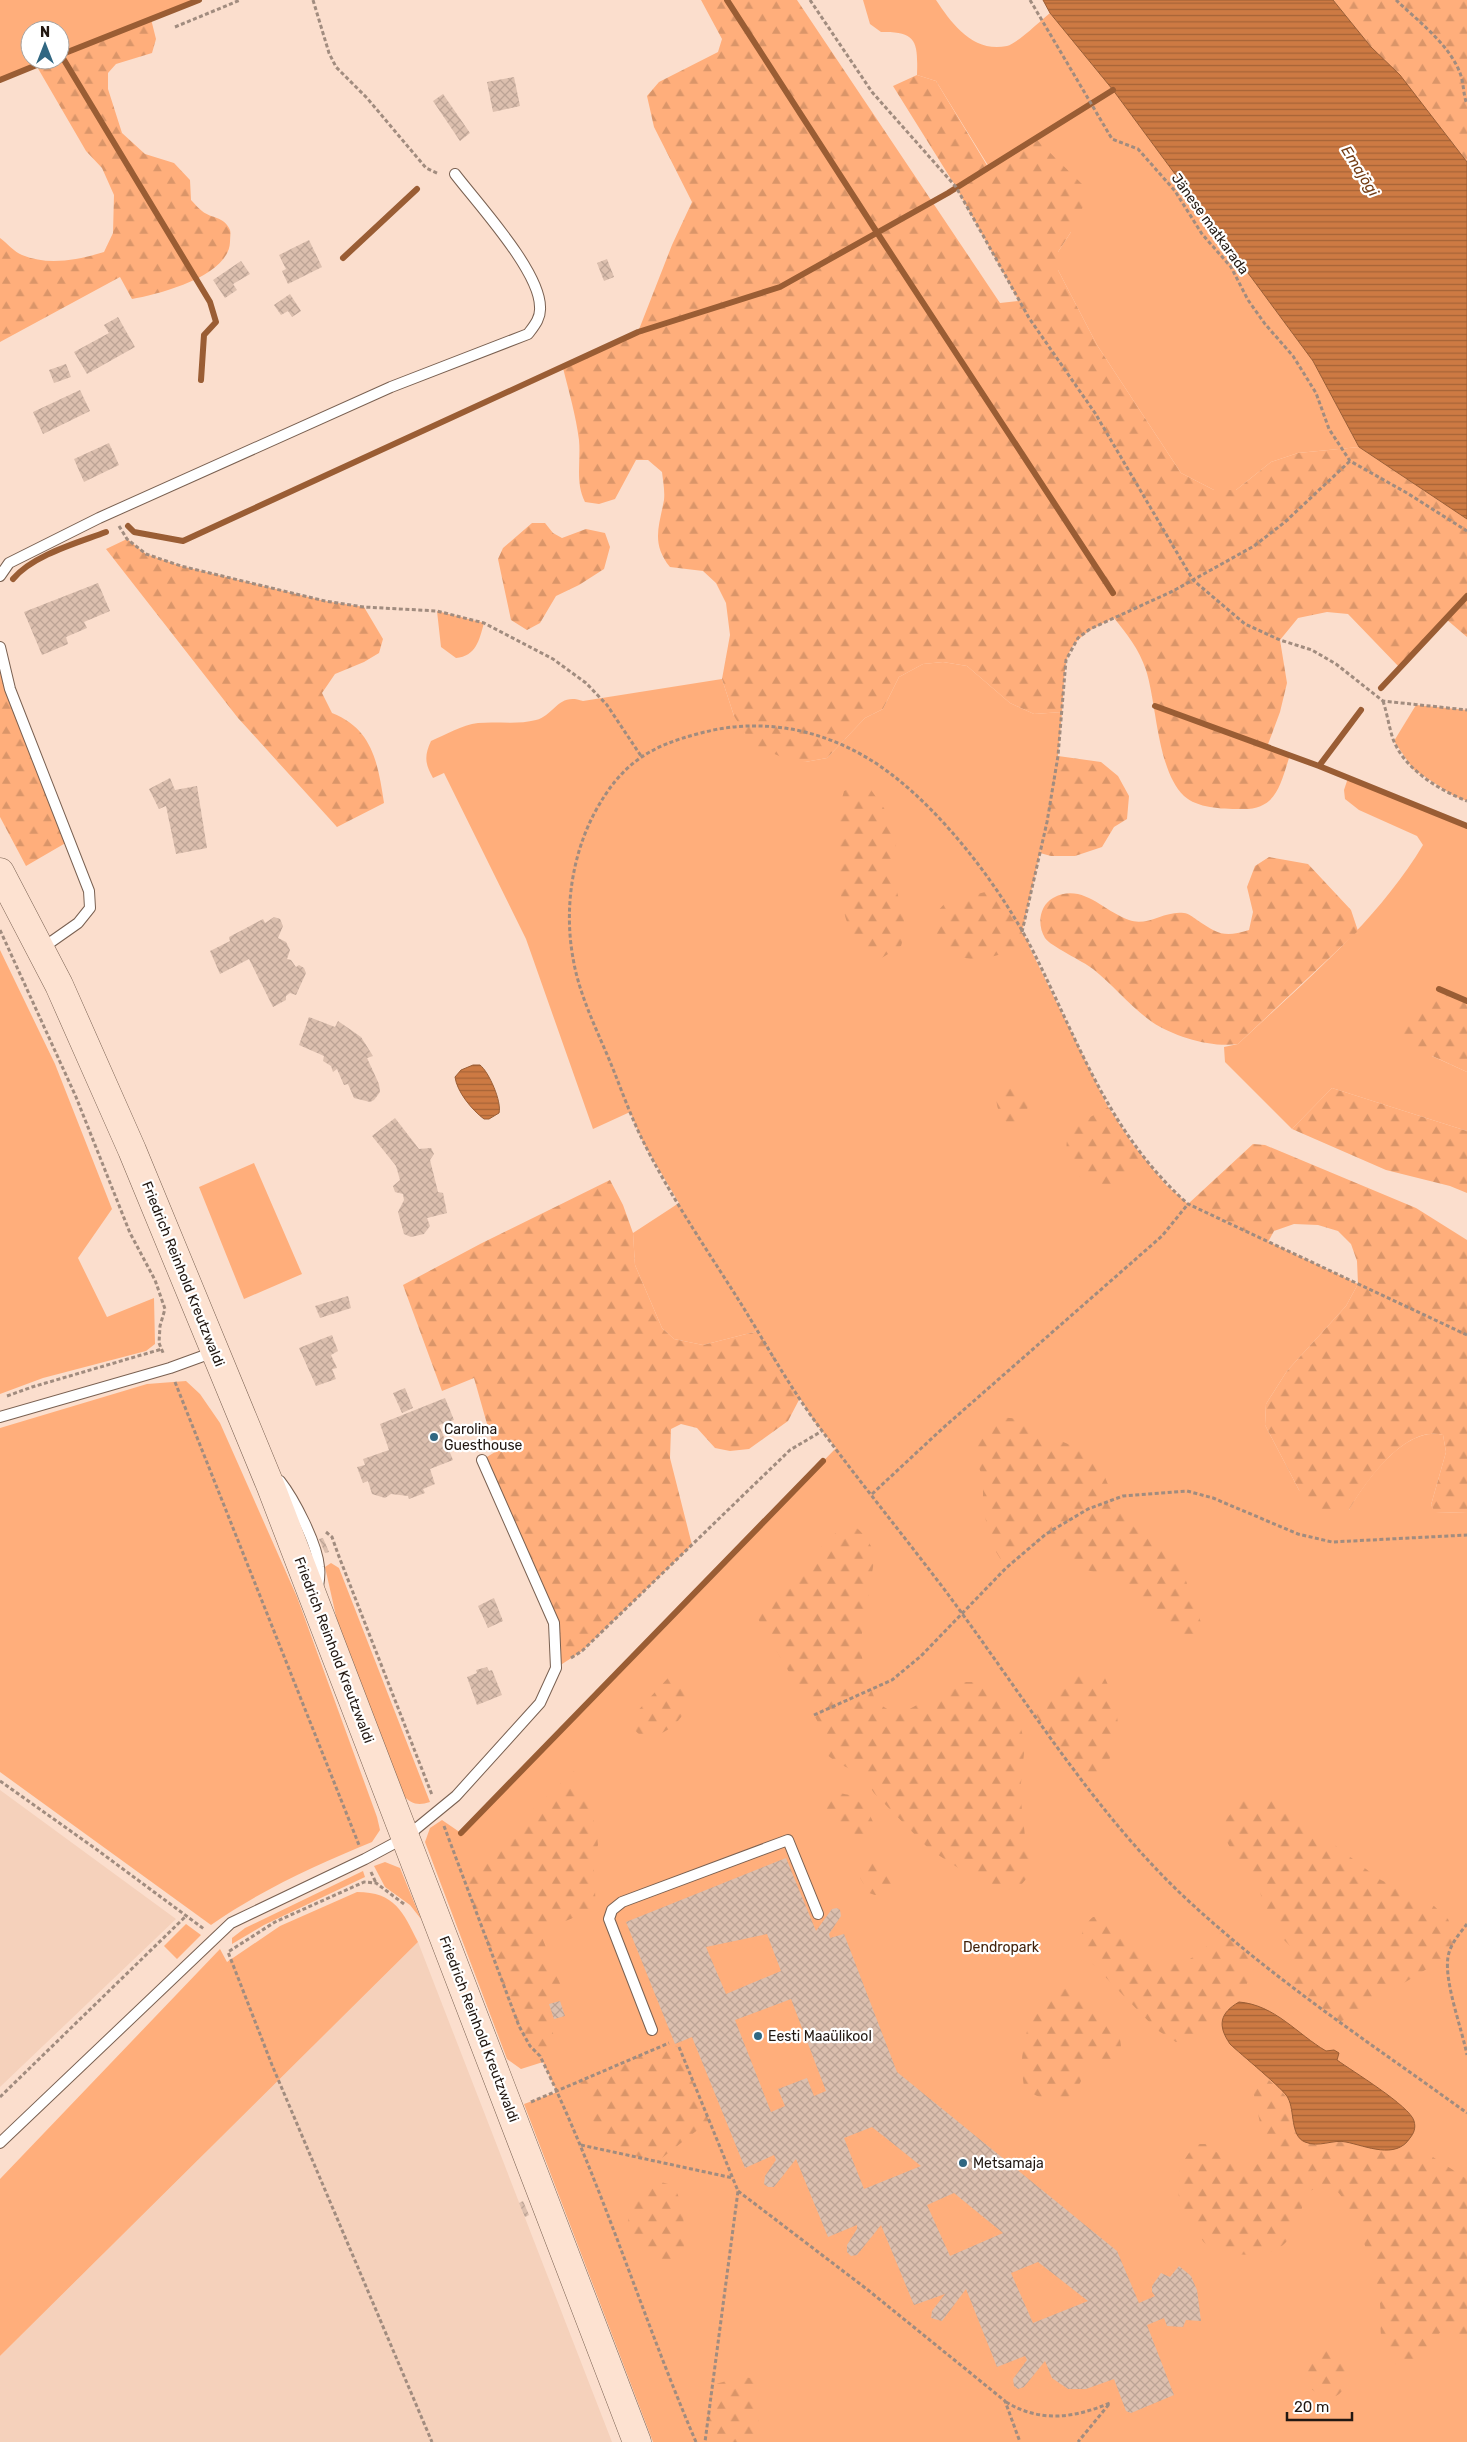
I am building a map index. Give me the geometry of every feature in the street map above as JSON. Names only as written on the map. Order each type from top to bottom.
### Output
[{"type":"main road","name":"Friedrich Reinhold Kreutzwaldi","points":[[0,872],[59,985],[132,1150],[257,1453],[637,2442]]},
{"type":"lane","points":[[0,576],[9,563],[112,513],[391,387],[528,334],[536,324],[541,308],[537,286],[519,258],[455,174]]},
{"type":"lane","points":[[0,647],[10,689],[89,891],[90,908],[78,923],[40,949]]},
{"type":"lane","points":[[0,1417],[170,1368],[215,1352]]},
{"type":"lane","points":[[0,2143],[231,1923],[365,1859],[406,1837],[456,1796],[540,1703],[556,1668],[554,1623],[482,1460]]},
{"type":"lane","points":[[652,2030],[608,1919],[612,1910],[622,1902],[788,1840],[818,1914]]},
{"type":"path","points":[[175,27],[240,0]]},
{"type":"path","points":[[313,0],[329,53],[336,67],[367,98],[426,168],[438,174],[455,174]]},
{"type":"path","points":[[810,0],[872,92],[956,187],[1029,318],[1095,413],[1193,580],[1245,624],[1280,640],[1312,650],[1328,659],[1383,701],[1467,710]]},
{"type":"path","name":"Jänese matkarada","points":[[1030,0],[1112,139],[1138,149],[1175,191],[1202,234],[1231,267],[1248,300],[1265,324],[1282,342],[1316,392],[1329,430],[1350,461],[1437,511],[1467,531]]},
{"type":"path","points":[[1396,0],[1437,40],[1453,60],[1460,74],[1467,104]]},
{"type":"path","points":[[1022,932],[1049,813],[1058,756],[1066,660],[1071,648],[1078,638],[1090,629],[1193,580],[1254,546],[1285,522],[1350,461]]},
{"type":"path","points":[[112,513],[127,540],[146,554],[181,566],[325,601],[364,607],[437,611],[484,624],[553,659],[586,683],[607,705],[641,756]]},
{"type":"path","points":[[1383,701],[1394,741],[1413,769],[1454,796],[1467,802]]},
{"type":"path","points":[[1467,1335],[1188,1204],[1166,1185],[1133,1145],[1108,1107],[1022,932],[981,871],[953,835],[923,803],[891,774],[845,747],[789,727],[758,724],[718,728],[671,740],[641,756],[609,785],[585,831],[573,874],[570,917],[572,954],[580,988],[644,1144],[700,1239],[822,1430],[963,1615],[1088,1787],[1139,1849],[1177,1890],[1257,1962],[1467,2113]]},
{"type":"path","points":[[0,930],[76,1097],[130,1232],[155,1280],[165,1308],[160,1326],[159,1343],[376,1883]]},
{"type":"path","points":[[872,1494],[943,1428],[1162,1236],[1188,1204]]},
{"type":"path","points":[[2,1398],[32,1387],[162,1350]]},
{"type":"path","points":[[556,1668],[582,1651],[790,1450],[822,1430]]},
{"type":"path","points":[[814,1715],[892,1680],[922,1656],[1006,1568],[1046,1534],[1088,1509],[1123,1496],[1187,1491],[1213,1498],[1298,1534],[1332,1542],[1467,1535]]},
{"type":"path","points":[[325,1531],[332,1537],[519,2026],[530,2046],[540,2056],[580,2145],[662,2363],[696,2442]]},
{"type":"path","points":[[0,1781],[186,1916],[214,1938],[228,1952],[272,2065],[432,2442]]},
{"type":"path","points":[[228,1952],[275,1922],[364,1882]]},
{"type":"path","points":[[0,2097],[186,1916]]},
{"type":"path","points":[[1467,1924],[1456,1938],[1448,1956],[1448,1977],[1467,2055]]},
{"type":"path","points":[[679,2047],[738,2191],[705,2442]]},
{"type":"path","points":[[580,2145],[733,2178]]},
{"type":"path","points":[[738,2191],[868,2290],[1005,2401],[1032,2414],[1055,2418],[1086,2413],[1110,2403],[1078,2442]]},
{"type":"path","points":[[1005,2401],[1020,2442]]},
{"type":"shaded area","points":[[0,1790],[176,1919],[0,2087]]},
{"type":"shaded area","points":[[418,1942],[612,2442],[0,2442],[0,2356]]},
{"type":"green space","points":[[0,0],[199,0],[70,51],[70,20],[20,20],[20,70],[24,70],[0,80]]},
{"type":"green space","points":[[701,0],[797,0],[1000,303],[1019,301],[956,187],[893,86],[917,75],[936,81],[988,167],[1035,138],[1085,187],[1083,207],[1071,232],[1058,252],[1058,270],[1097,345],[1181,473],[1214,490],[1236,490],[1271,462],[1298,453],[1359,447],[1467,519],[1467,637],[1446,619],[1400,668],[1348,614],[1327,612],[1298,618],[1280,640],[1287,683],[1280,712],[1267,747],[1290,755],[1275,794],[1262,806],[1252,808],[1225,809],[1196,803],[1184,796],[1175,785],[1163,754],[1146,670],[1128,636],[1114,618],[1096,627],[1074,644],[1066,665],[1062,712],[1034,714],[1010,703],[967,666],[943,662],[923,664],[899,677],[883,709],[865,718],[827,758],[805,762],[786,759],[752,744],[734,716],[722,679],[730,635],[726,603],[716,583],[703,571],[670,567],[660,550],[658,535],[664,500],[662,472],[648,460],[636,460],[615,499],[599,504],[585,502],[579,479],[578,431],[563,368],[638,332],[672,245],[692,202],[654,127],[647,96],[659,82],[718,52],[722,39]]},
{"type":"green space","points":[[863,0],[936,0],[965,35],[984,45],[995,47],[1012,44],[1050,13],[1113,90],[1313,361],[1359,447],[1298,453],[1271,462],[1236,490],[1214,490],[1181,473],[1097,345],[1058,270],[1058,252],[1071,232],[989,167],[936,81],[917,75],[917,54],[913,41],[908,36],[902,34],[881,32],[870,24]]},
{"type":"green space","points":[[1333,0],[1467,0],[1467,162],[1400,76],[1371,47]]},
{"type":"green space","points":[[151,19],[156,39],[152,53],[116,64],[108,73],[108,89],[122,133],[145,154],[174,163],[190,180],[191,200],[202,211],[227,225],[230,230],[230,242],[227,254],[218,265],[206,274],[175,288],[132,299],[120,277],[0,342],[0,238],[19,254],[42,260],[63,261],[104,252],[113,233],[114,195],[102,168],[86,151],[39,70],[70,70],[70,51]]},
{"type":"green space","points":[[532,523],[545,523],[553,533],[562,538],[586,529],[605,533],[610,547],[604,569],[579,585],[556,596],[540,623],[527,630],[511,620],[498,559],[503,548]]},
{"type":"green space","points":[[127,539],[146,554],[181,566],[325,601],[364,607],[383,639],[379,653],[364,662],[335,674],[322,693],[332,713],[357,728],[365,738],[376,762],[384,803],[337,827],[238,718],[106,549]]},
{"type":"green space","points":[[437,611],[484,623],[476,646],[472,651],[463,657],[456,658],[441,647]]},
{"type":"green space","points":[[0,647],[69,841],[26,866],[0,817]]},
{"type":"green space","name":"Dendropark","points":[[943,662],[967,666],[1010,703],[1034,714],[1062,712],[1058,756],[1047,822],[1022,932],[1108,1107],[1133,1145],[1166,1185],[1188,1204],[1358,1284],[1346,1306],[1287,1371],[1266,1404],[1265,1425],[1299,1490],[1349,1510],[1376,1471],[1401,1447],[1429,1434],[1443,1435],[1446,1452],[1431,1505],[1436,1512],[1467,1513],[1467,2442],[653,2442],[524,2104],[557,2092],[543,2062],[521,2069],[507,2059],[425,1842],[430,1828],[442,1820],[461,1833],[836,1448],[814,1421],[758,1331],[703,1345],[674,1339],[662,1328],[635,1265],[633,1233],[679,1203],[644,1144],[630,1112],[593,1129],[526,939],[444,773],[433,778],[428,768],[426,756],[431,741],[472,724],[536,720],[548,714],[557,705],[568,699],[583,701],[722,679],[734,716],[805,762],[827,758],[865,718],[883,709],[899,677],[923,664]]},
{"type":"green space","points":[[1416,705],[1467,710],[1467,801],[1454,796],[1413,769],[1394,741]]},
{"type":"green space","points":[[1058,756],[1101,762],[1118,776],[1129,796],[1127,819],[1114,827],[1102,847],[1075,856],[1051,856],[1040,853]]},
{"type":"green space","points":[[1348,778],[1467,826],[1467,1001],[1439,989],[1432,1056],[1467,1072],[1467,1131],[1332,1088],[1292,1129],[1225,1062],[1224,1047],[1238,1044],[1338,950],[1384,900],[1423,845],[1417,836],[1359,810],[1345,799],[1344,790]]},
{"type":"green space","points":[[855,786],[871,790],[891,818],[897,838],[892,871],[906,929],[901,946],[880,959],[866,956],[847,922],[843,909],[838,856],[839,820],[844,791]]},
{"type":"green space","points":[[1269,857],[1308,864],[1351,910],[1358,931],[1238,1044],[1205,1043],[1182,1037],[1152,1022],[1093,969],[1053,945],[1042,933],[1041,916],[1048,901],[1064,894],[1073,893],[1092,900],[1119,916],[1136,922],[1170,914],[1184,913],[1210,929],[1222,933],[1233,934],[1249,930],[1253,912],[1247,887],[1255,866]]},
{"type":"green space","points":[[994,890],[1030,945],[996,956],[976,959],[955,956],[943,951],[935,931],[935,914],[947,901]]},
{"type":"green space","points":[[0,950],[55,1064],[112,1209],[78,1258],[107,1317],[154,1298],[155,1344],[146,1351],[43,1378],[0,1394]]},
{"type":"green space","points":[[1439,989],[1467,1001],[1467,1072],[1402,1042],[1396,1028]]},
{"type":"green space","points":[[1010,1086],[1024,1089],[1029,1096],[1025,1118],[1017,1124],[1007,1123],[997,1106],[997,1093]]},
{"type":"green space","points":[[1332,1088],[1467,1131],[1467,1193],[1450,1186],[1386,1170],[1292,1129]]},
{"type":"green space","points":[[1108,1107],[1133,1145],[1148,1163],[1113,1193],[1103,1193],[1090,1186],[1077,1173],[1068,1156],[1066,1147],[1068,1138],[1075,1127]]},
{"type":"green space","points":[[1253,1144],[1265,1145],[1416,1208],[1467,1240],[1467,1513],[1435,1512],[1431,1505],[1446,1452],[1443,1435],[1429,1434],[1415,1438],[1401,1447],[1388,1458],[1365,1485],[1349,1510],[1332,1514],[1320,1510],[1299,1490],[1265,1425],[1266,1404],[1287,1371],[1346,1306],[1358,1284],[1357,1261],[1351,1244],[1338,1231],[1318,1225],[1294,1224],[1274,1231],[1268,1242],[1188,1204]]},
{"type":"green space","points":[[254,1163],[302,1274],[244,1299],[199,1187]]},
{"type":"green space","points":[[610,1180],[623,1205],[633,1233],[635,1265],[662,1328],[674,1339],[703,1345],[758,1331],[800,1398],[788,1421],[749,1449],[730,1451],[715,1448],[697,1428],[681,1424],[671,1429],[670,1458],[692,1545],[582,1651],[556,1668],[554,1623],[482,1460],[495,1452],[474,1378],[442,1391],[403,1285],[482,1243]]},
{"type":"green space","points":[[186,1381],[200,1394],[220,1423],[297,1597],[377,1817],[380,1830],[372,1842],[289,1879],[249,1900],[211,1925],[0,1772],[0,1428],[147,1384]]},
{"type":"green space","points":[[999,1417],[1021,1419],[1044,1434],[1092,1454],[1102,1470],[1119,1511],[1138,1531],[1154,1539],[1181,1567],[1204,1631],[1202,1638],[1196,1644],[1189,1644],[1155,1617],[1136,1593],[1110,1577],[1077,1567],[1046,1534],[1006,1568],[990,1542],[983,1505],[983,1478],[974,1455],[973,1438],[986,1423]]},
{"type":"green space","points":[[846,1523],[856,1527],[864,1535],[875,1555],[860,1645],[865,1673],[876,1702],[892,1712],[904,1712],[959,1682],[979,1682],[1000,1693],[1017,1715],[1025,1743],[1020,1793],[1025,1836],[1033,1861],[1032,1872],[1021,1885],[1004,1891],[980,1882],[929,1849],[874,1793],[862,1775],[836,1762],[826,1754],[821,1728],[754,1612]]},
{"type":"green space","points":[[331,1563],[339,1568],[430,1802],[415,1803],[403,1795],[338,1625],[325,1567]]},
{"type":"green space","points":[[1079,1672],[1092,1672],[1104,1676],[1111,1692],[1118,1721],[1117,1735],[1109,1761],[1088,1787],[1036,1715],[1057,1687]]},
{"type":"green space","points":[[668,1678],[678,1679],[685,1687],[688,1696],[687,1705],[676,1723],[668,1729],[649,1737],[643,1736],[636,1732],[631,1725],[632,1717]]},
{"type":"green space","points":[[574,1771],[596,1827],[598,1845],[593,1859],[596,1908],[540,1932],[561,1986],[544,1999],[554,2037],[554,2048],[540,2056],[530,2046],[517,2023],[463,1875]]},
{"type":"green space","points":[[839,1793],[851,1796],[865,1808],[874,1826],[874,1836],[866,1838],[833,1826],[826,1813],[826,1806]]},
{"type":"green space","points":[[1268,1798],[1289,1810],[1379,1879],[1434,1906],[1448,1919],[1456,1938],[1448,1956],[1340,2022],[1287,1983],[1293,1964],[1291,1947],[1275,1931],[1264,1911],[1258,1880],[1236,1858],[1222,1833],[1226,1819],[1242,1801]]},
{"type":"green space","points":[[385,1862],[400,1868],[421,1919],[410,1905],[385,1887],[374,1866]]},
{"type":"green space","points":[[867,1862],[885,1865],[890,1874],[892,1884],[888,1891],[875,1895],[869,1893],[860,1878],[861,1867]]},
{"type":"green space","points":[[363,1871],[365,1877],[264,1925],[232,1944],[232,1938],[245,1928]]},
{"type":"green space","points":[[357,1892],[370,1893],[389,1900],[402,1913],[418,1942],[0,2356],[0,2179],[220,1949],[227,1962],[280,1926]]},
{"type":"green space","points":[[1093,1917],[1101,1917],[1141,1952],[1164,1963],[1177,1963],[1190,1959],[1223,1931],[1257,1961],[1239,2002],[1228,2009],[1222,2019],[1188,2041],[1176,2042],[1157,2030],[1083,1954],[1081,1943],[1083,1929]]},
{"type":"green space","points":[[186,1924],[201,1935],[177,1959],[164,1946]]},
{"type":"green space","points":[[1058,1984],[1074,1989],[1119,2032],[1121,2046],[1119,2060],[1108,2064],[1083,2059],[1078,2065],[1081,2081],[1074,2095],[1048,2100],[1036,2096],[1024,2087],[1022,2059],[1028,2027],[1037,2006],[1043,1997]]},
{"type":"green space","points":[[669,2043],[679,2047],[709,2121],[658,2161],[603,2149],[580,2082]]},
{"type":"green space","points":[[1263,2075],[1283,2093],[1290,2104],[1295,2132],[1316,2145],[1339,2140],[1396,2149],[1408,2141],[1467,2179],[1467,2346],[1453,2334],[1441,2332],[1415,2363],[1401,2368],[1392,2361],[1386,2353],[1381,2335],[1379,2295],[1368,2253],[1348,2208],[1333,2187],[1318,2187],[1306,2193],[1292,2234],[1276,2250],[1267,2253],[1234,2254],[1223,2252],[1203,2241],[1182,2207],[1179,2196],[1178,2185],[1182,2164],[1197,2144],[1207,2144],[1227,2161],[1244,2168],[1258,2164],[1266,2150],[1253,2091]]},
{"type":"green space","points":[[661,2182],[671,2185],[676,2192],[680,2200],[684,2222],[684,2253],[682,2260],[669,2266],[657,2265],[634,2242],[628,2224],[629,2202],[643,2186]]},
{"type":"green space","points":[[1329,2344],[1338,2348],[1344,2354],[1347,2361],[1348,2376],[1343,2390],[1338,2395],[1328,2399],[1311,2388],[1307,2382],[1306,2371],[1321,2345]]},
{"type":"green space","points":[[741,2377],[751,2378],[757,2386],[759,2442],[714,2442],[706,2431],[712,2385]]},
{"type":"water","name":"Emajõgi","points":[[1043,0],[1333,0],[1371,47],[1400,75],[1467,162],[1467,519],[1359,447],[1313,361],[1113,90],[1050,13]]},
{"type":"water","points":[[473,1065],[480,1065],[484,1069],[497,1095],[499,1113],[489,1119],[484,1119],[470,1106],[456,1083],[455,1077],[461,1070]]},
{"type":"water","points":[[1239,2002],[1252,2004],[1275,2014],[1326,2051],[1334,2050],[1339,2053],[1337,2060],[1392,2098],[1410,2115],[1415,2126],[1410,2138],[1404,2145],[1389,2150],[1380,2150],[1341,2141],[1310,2144],[1300,2139],[1295,2129],[1288,2098],[1271,2080],[1230,2044],[1223,2031],[1222,2020],[1224,2015]]},
{"type":"building","points":[[514,77],[520,106],[493,112],[487,82]]},
{"type":"building","points":[[443,94],[470,133],[460,141],[433,101]]},
{"type":"building","points":[[309,240],[322,267],[288,284],[282,271],[286,269],[279,255]]},
{"type":"building","points":[[607,259],[614,277],[604,281],[597,263]]},
{"type":"building","points":[[241,261],[250,274],[233,284],[237,290],[225,298],[213,280]]},
{"type":"building","points":[[290,294],[301,311],[292,317],[288,311],[281,315],[274,305]]},
{"type":"building","points":[[118,317],[135,347],[87,374],[74,352],[109,333],[104,325]]},
{"type":"building","points":[[66,364],[71,377],[54,383],[49,370]]},
{"type":"building","points":[[80,390],[90,411],[43,434],[33,412]]},
{"type":"building","points":[[109,443],[119,465],[84,482],[74,459]]},
{"type":"building","points":[[98,583],[110,611],[84,622],[87,628],[66,637],[68,644],[42,655],[24,612]]},
{"type":"building","points":[[170,778],[175,790],[197,786],[207,848],[176,854],[166,806],[159,809],[149,789]]},
{"type":"building","points":[[274,917],[280,919],[283,926],[278,938],[286,942],[290,950],[287,959],[291,960],[296,967],[299,965],[304,968],[306,973],[296,995],[290,993],[286,996],[286,1000],[273,1007],[249,959],[220,974],[210,951],[230,941],[229,937],[263,919],[265,923]]},
{"type":"building","points":[[309,1017],[335,1027],[338,1021],[361,1037],[373,1056],[367,1058],[379,1084],[380,1092],[374,1100],[370,1102],[354,1098],[348,1084],[344,1085],[337,1069],[333,1072],[331,1066],[323,1061],[324,1056],[299,1045]]},
{"type":"building","points":[[395,1118],[419,1149],[431,1148],[434,1154],[430,1160],[438,1192],[443,1193],[447,1213],[427,1218],[430,1226],[424,1234],[411,1237],[404,1234],[398,1212],[404,1200],[403,1194],[395,1192],[393,1186],[400,1180],[396,1166],[372,1136]]},
{"type":"building","points":[[348,1296],[351,1308],[320,1318],[315,1306]]},
{"type":"building","points":[[332,1335],[338,1351],[331,1355],[337,1368],[332,1369],[336,1379],[316,1386],[299,1348]]},
{"type":"building","points":[[405,1388],[413,1408],[402,1413],[393,1393]]},
{"type":"building","points":[[445,1398],[454,1420],[439,1425],[453,1460],[430,1469],[435,1484],[423,1489],[425,1493],[409,1499],[408,1496],[391,1494],[385,1498],[372,1494],[368,1481],[363,1483],[357,1467],[365,1465],[363,1459],[389,1450],[380,1424]]},
{"type":"building","points":[[323,1538],[329,1552],[325,1553],[319,1539]]},
{"type":"building","points":[[494,1598],[503,1621],[488,1628],[478,1606]]},
{"type":"building","points":[[487,1667],[489,1671],[492,1670],[502,1695],[477,1705],[467,1677],[477,1673],[476,1670]]},
{"type":"building","name":"Metsamaja","points":[[786,1858],[816,1931],[832,1909],[837,1908],[840,1910],[841,1916],[829,1934],[830,1938],[844,1934],[897,2072],[1117,2251],[1139,2303],[1155,2296],[1152,2292],[1152,2286],[1161,2273],[1170,2277],[1179,2266],[1191,2276],[1197,2290],[1201,2321],[1186,2320],[1183,2327],[1167,2326],[1164,2318],[1147,2325],[1174,2395],[1131,2413],[1126,2411],[1114,2379],[1086,2389],[1068,2389],[1052,2378],[1045,2361],[1024,2387],[1018,2389],[1014,2386],[1013,2379],[1027,2360],[1025,2356],[997,2367],[966,2289],[942,2321],[931,2318],[932,2311],[945,2294],[914,2305],[881,2225],[857,2255],[851,2256],[847,2252],[847,2245],[857,2229],[857,2225],[828,2237],[796,2159],[774,2187],[768,2187],[764,2184],[765,2176],[776,2160],[774,2155],[745,2168],[692,2037],[675,2044],[626,1922]],"holes":[[[767,1934],[781,1971],[726,1994],[706,1947]],[[791,1999],[826,2091],[814,2096],[807,2078],[778,2089],[785,2106],[771,2112],[735,2020]],[[872,2127],[921,2166],[864,2189],[844,2138]],[[954,2193],[1003,2233],[950,2256],[927,2205]],[[1038,2262],[1088,2301],[1033,2323],[1011,2273]]]},
{"type":"building","points":[[560,2001],[565,2016],[554,2019],[549,2004]]},
{"type":"building","points":[[523,2201],[529,2215],[525,2217],[519,2203]]},
{"type":"waterway","points":[[70,51],[199,0]]},
{"type":"waterway","points":[[727,0],[1113,593]]},
{"type":"waterway","points":[[0,80],[24,70]]},
{"type":"waterway","points":[[70,70],[210,302],[216,322],[204,335],[201,380]]},
{"type":"waterway","points":[[128,526],[134,532],[183,541],[638,332],[780,287],[948,193],[1113,90]]},
{"type":"waterway","points":[[343,258],[417,189]]},
{"type":"waterway","points":[[13,579],[32,563],[44,556],[106,532]]},
{"type":"waterway","points":[[1381,688],[1467,596]]},
{"type":"waterway","points":[[1155,706],[1319,766],[1361,710]]},
{"type":"waterway","points":[[1319,766],[1467,826]]},
{"type":"waterway","points":[[1439,989],[1467,1001]]},
{"type":"waterway","points":[[461,1833],[823,1461]]},
{"type":"place","name":"Carolina Guesthouse","points":[[434,1437]]},
{"type":"place","name":"Eesti Maaülikool","points":[[758,2036]]},
{"type":"place","name":"Metsamaja","points":[[963,2163]]}]
